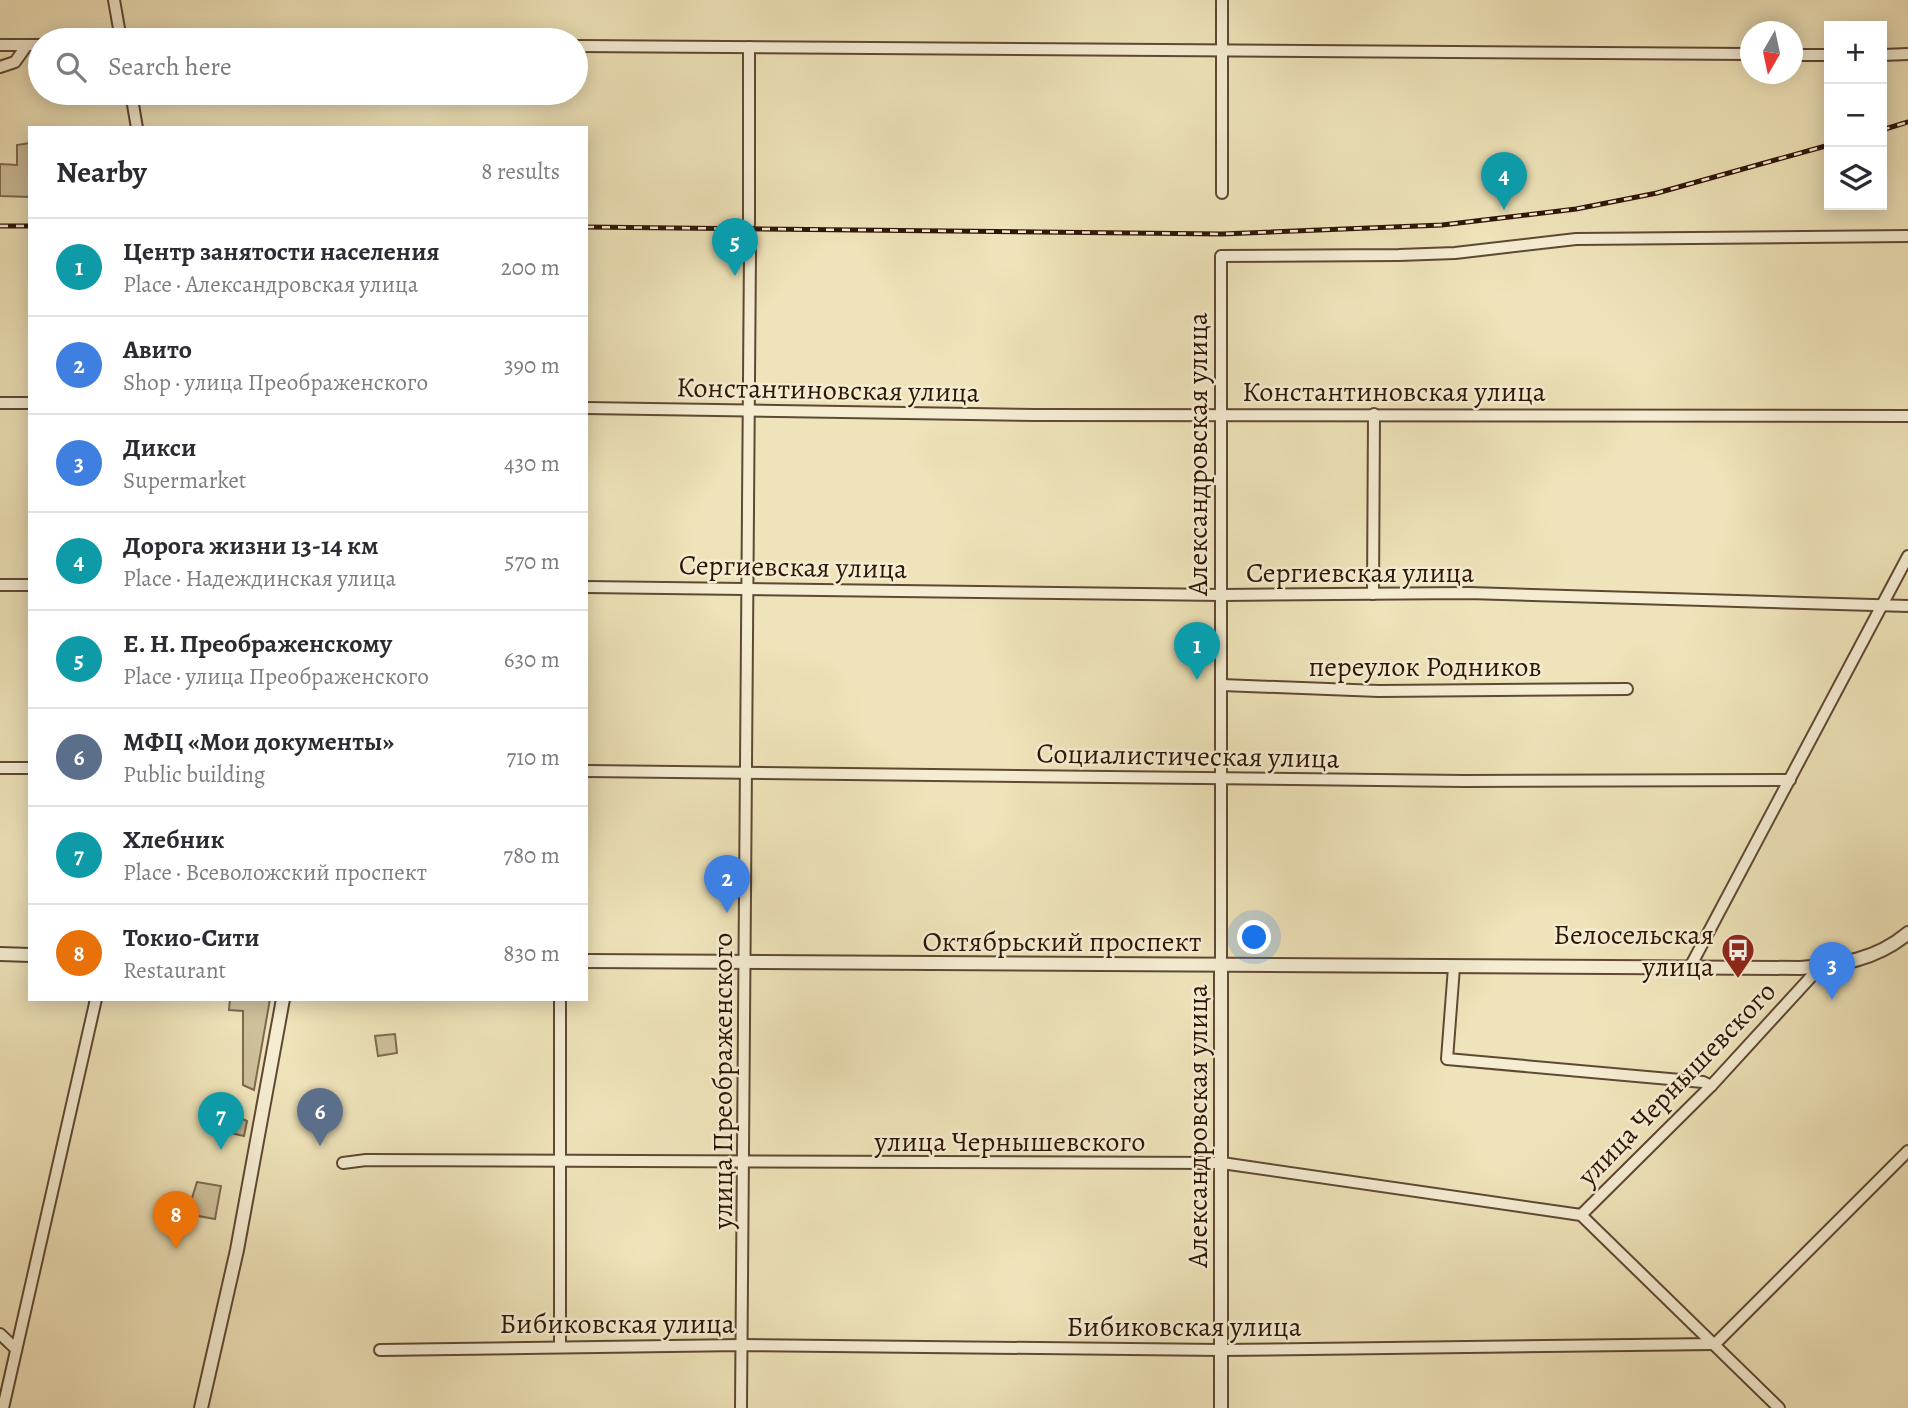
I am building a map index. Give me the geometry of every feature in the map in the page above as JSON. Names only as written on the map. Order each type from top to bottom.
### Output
[{"type":"street","points":[[114,0],[119,28]]},
{"type":"street","points":[[1222,0],[1222,193]]},
{"type":"street","points":[[0,46],[27,45]]},
{"type":"street","points":[[0,67],[15,62],[27,45]]},
{"type":"street","points":[[588,46],[1740,54]]},
{"type":"street","points":[[749,47],[749,224]]},
{"type":"street","points":[[1887,55],[1908,54]]},
{"type":"street","points":[[1803,55],[1824,55]]},
{"type":"street","points":[[133,105],[137,126]]},
{"type":"street","name":"Александровская улица","points":[[1221,1408],[1221,256],[1455,253],[1576,239],[1908,236]]},
{"type":"street","name":"улица Преображенского","points":[[741,1408],[750,251]]},
{"type":"street","points":[[0,403],[28,403]]},
{"type":"street","name":"Константиновская улица","points":[[588,408],[1036,415],[1908,415]]},
{"type":"street","points":[[1373,594],[1374,414]]},
{"type":"street","points":[[1689,969],[1908,556]]},
{"type":"street","points":[[0,585],[28,585]]},
{"type":"street","name":"Сергиевская улица","points":[[588,587],[1223,595],[1469,593],[1908,606]]},
{"type":"street","name":"переулок Родников","points":[[1222,685],[1379,691],[1627,689]]},
{"type":"street","points":[[0,768],[28,768]]},
{"type":"street","name":"Социалистическая улица","points":[[588,771],[1790,780]]},
{"type":"street","name":"Октябрьский проспект","points":[[588,961],[1689,969],[1821,967],[1860,960],[1889,947],[1908,933]]},
{"type":"street","points":[[0,954],[28,955]]},
{"type":"street","points":[[1454,967],[1447,1059],[1703,1082],[1711,1086]]},
{"type":"street","name":"улица Чернышевского","points":[[343,1163],[366,1160],[558,1163],[1222,1163],[1581,1215],[1711,1086],[1821,967]]},
{"type":"street","points":[[3,1408],[96,1001]]},
{"type":"street","points":[[201,1408],[237,1250],[283,1001]]},
{"type":"street","points":[[560,1001],[560,1346]]},
{"type":"street","points":[[1715,1344],[1908,1151]]},
{"type":"street","points":[[1581,1215],[1779,1408]]},
{"type":"street","points":[[0,1334],[16,1349]]},
{"type":"street","name":"Бибиковская улица","points":[[380,1350],[742,1345],[1221,1350],[1715,1344]]},
{"type":"shaded area","points":[[28,143],[28,197],[0,196],[0,164],[17,165],[17,145]]},
{"type":"shaded area","points":[[230,1001],[270,1001],[254,1090],[243,1085],[243,1011],[229,1010]]},
{"type":"shaded area","points":[[395,1034],[397,1053],[378,1056],[375,1036]]},
{"type":"shaded area","points":[[222,1109],[247,1121],[244,1136],[218,1130]]},
{"type":"shaded area","points":[[197,1182],[221,1186],[215,1219],[187,1214]]},
{"type":"railway","points":[[1887,128],[1908,122]]},
{"type":"railway","points":[[588,227],[1222,234],[1442,225],[1576,209],[1657,193],[1824,146]]},
{"type":"railway","points":[[0,226],[28,226]]},
{"type":"place","name":"Дорога жизни 13-14 км","points":[[1504,210]]},
{"type":"place","name":"Е. Н. Преображенскому","points":[[735,276]]},
{"type":"place","name":"Центр занятости населения","points":[[1197,680]]},
{"type":"place","name":"Авито","points":[[727,913]]},
{"type":"place","name":"Белосельская улица","points":[[1738,980]]},
{"type":"place","name":"Дикси","points":[[1832,1000]]},
{"type":"place","name":"МФЦ «Мои документы»","points":[[320,1146]]},
{"type":"place","name":"Хлебник","points":[[221,1150]]},
{"type":"place","name":"Токио-Сити","points":[[176,1249]]}]
